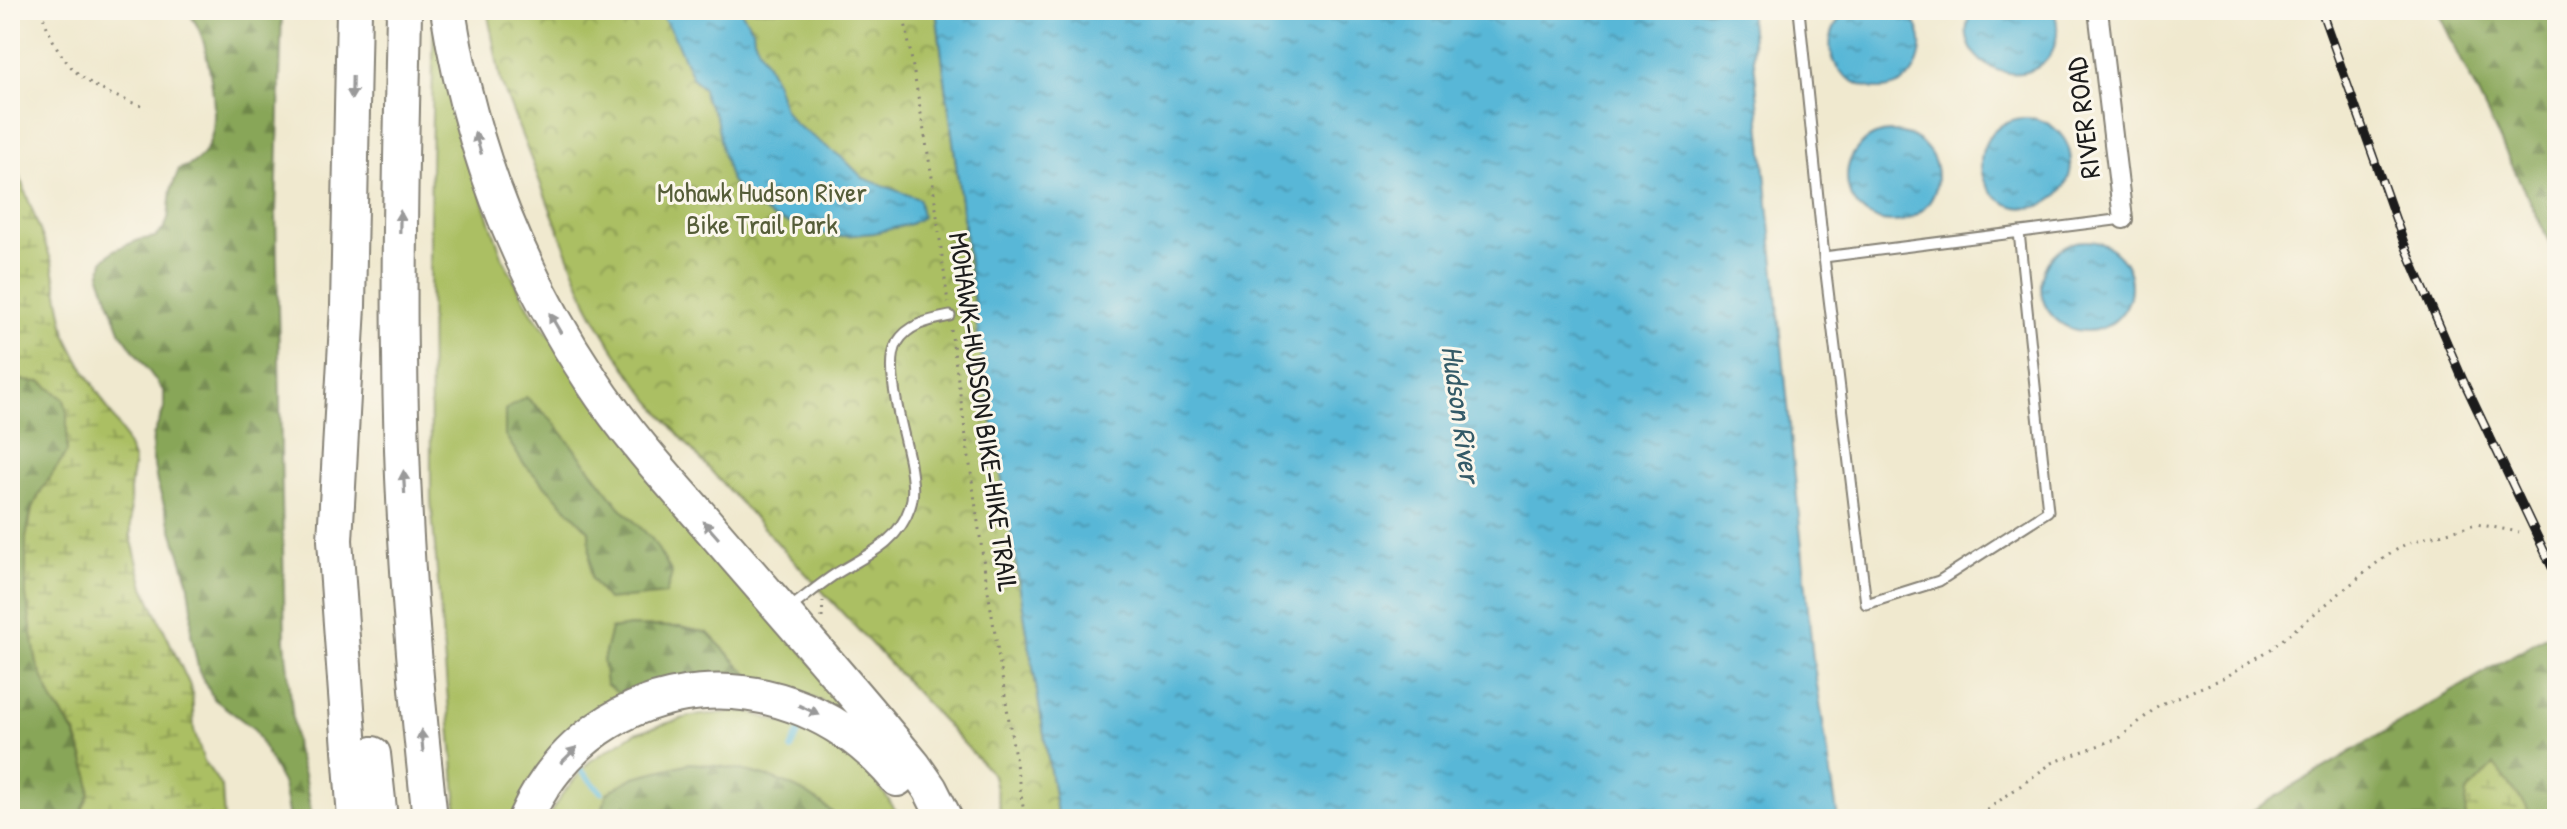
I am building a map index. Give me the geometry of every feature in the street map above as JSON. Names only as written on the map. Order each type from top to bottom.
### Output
[{"type":"highway","points":[[354,10],[348,306],[335,540],[355,819]]},
{"type":"highway","points":[[404,10],[399,257],[402,457],[415,658],[430,819]]},
{"type":"highway","points":[[448,10],[460,76],[479,148],[513,239],[551,316],[615,415],[914,766],[945,819]]},
{"type":"highway","points":[[348,306],[360,577],[380,819]]},
{"type":"highway","points":[[525,819],[556,768],[601,728],[654,702],[700,692],[723,691],[788,701],[841,727],[870,749],[888,769],[920,819]]},
{"type":"street","name":"RIVER ROAD","points":[[2098,10],[2123,219]]},
{"type":"lane","points":[[1799,10],[1824,257],[1866,604],[1939,581],[2048,511],[2019,232]]},
{"type":"lane","points":[[1824,257],[2123,219]]},
{"type":"lane","points":[[784,614],[822,583],[880,549],[900,527],[910,507],[914,487],[894,384],[893,354],[898,342],[911,328],[926,320],[950,316]]},
{"type":"path","points":[[41,10],[58,52],[71,69],[111,96],[145,107]]},
{"type":"path","name":"MOHAWK-HUDSON BIKE-HIKE TRAIL","points":[[903,10],[932,177],[983,556],[1025,819]]},
{"type":"path","points":[[1974,819],[2052,763],[2121,737],[2159,705],[2224,678],[2271,649],[2378,562],[2407,543],[2476,524],[2519,532]]},
{"type":"path","points":[[822,620],[822,603],[828,590]]},
{"type":"green space","points":[[186,10],[282,10],[276,212],[285,641],[296,750],[312,819],[289,819],[283,785],[254,729],[214,699],[199,672],[191,634],[192,608],[188,580],[157,483],[152,454],[153,436],[164,409],[164,392],[121,333],[100,276],[103,261],[114,250],[155,237],[164,229],[171,190],[179,169],[193,163],[209,143],[214,116],[209,64],[200,32]]},
{"type":"green space","points":[[434,10],[484,203],[503,259],[532,313],[854,716],[790,688],[752,679],[708,633],[660,626],[611,629],[658,688],[512,819],[458,819],[431,500],[430,218]]},
{"type":"green space","name":"Mohawk Hudson River Bike Trail Park","points":[[487,10],[936,10],[979,341],[1058,819],[1002,819],[993,775],[695,453],[625,367],[587,303],[501,82]]},
{"type":"green space","points":[[2437,10],[2557,10],[2557,258]]},
{"type":"green space","points":[[10,82],[17,98],[11,131],[17,170],[52,262],[66,335],[123,434],[134,461],[130,490],[131,537],[144,587],[192,690],[194,730],[204,761],[222,787],[224,819],[78,819],[89,795],[89,775],[76,734],[53,701],[37,664],[26,595],[26,538],[32,510],[67,452],[67,411],[64,399],[42,382],[25,381],[10,375]]},
{"type":"green space","points":[[10,375],[25,381],[42,382],[64,399],[67,411],[67,452],[31,511],[26,538],[53,701],[75,734],[89,775],[89,795],[78,819],[10,819]]},
{"type":"green space","points":[[526,397],[551,419],[620,507],[652,539],[672,573],[666,594],[607,600],[591,578],[589,531],[523,463],[505,435],[505,410]]},
{"type":"green space","points":[[630,626],[680,627],[708,633],[752,679],[670,686],[620,695],[606,684],[603,660],[611,629]]},
{"type":"green space","points":[[2557,629],[2557,819],[2238,819]]},
{"type":"green space","points":[[746,711],[841,747],[872,776],[901,819],[546,819],[589,762],[635,733],[691,716]]},
{"type":"green space","points":[[690,763],[751,772],[790,785],[808,794],[839,819],[600,819],[607,793],[634,777]]},
{"type":"green space","points":[[2494,765],[2527,807],[2529,819],[2465,819],[2467,792]]},
{"type":"water","points":[[658,10],[740,10],[753,29],[784,109],[795,124],[844,159],[863,178],[919,199],[922,217],[910,224],[874,233],[834,237],[776,219],[750,203],[731,181],[716,117]]},
{"type":"water","name":"Hudson River","points":[[936,10],[1749,10],[1813,659],[1838,819],[1058,819],[979,341]]},
{"type":"water","points":[[1847,10],[1905,10],[1917,25],[1921,43],[1920,55],[1910,76],[1893,87],[1874,88],[1855,82],[1840,70],[1831,53],[1832,32]]},
{"type":"water","points":[[1972,10],[2053,10],[2057,36],[2047,59],[2033,70],[2016,73],[1998,70],[1982,62],[1971,48],[1967,31]]},
{"type":"water","points":[[2026,118],[2043,121],[2058,131],[2068,146],[2071,163],[2068,180],[2058,195],[2043,205],[2026,208],[2009,205],[1994,195],[1984,180],[1981,163],[1984,146],[1994,131],[2009,121]]},
{"type":"water","points":[[1892,132],[1909,135],[1924,145],[1934,160],[1937,177],[1934,194],[1924,209],[1909,219],[1892,222],[1875,219],[1860,209],[1850,194],[1847,177],[1850,160],[1860,145],[1875,135]]},
{"type":"water","points":[[2086,241],[2103,244],[2118,254],[2128,269],[2131,286],[2128,303],[2118,318],[2103,328],[2086,331],[2069,328],[2054,318],[2044,303],[2041,286],[2044,269],[2054,254],[2069,244]]},
{"type":"waterway","points":[[791,749],[803,723]]},
{"type":"waterway","points":[[578,767],[601,792]]},
{"type":"railway","points":[[2321,10],[2404,243],[2463,380],[2557,578]]}]
